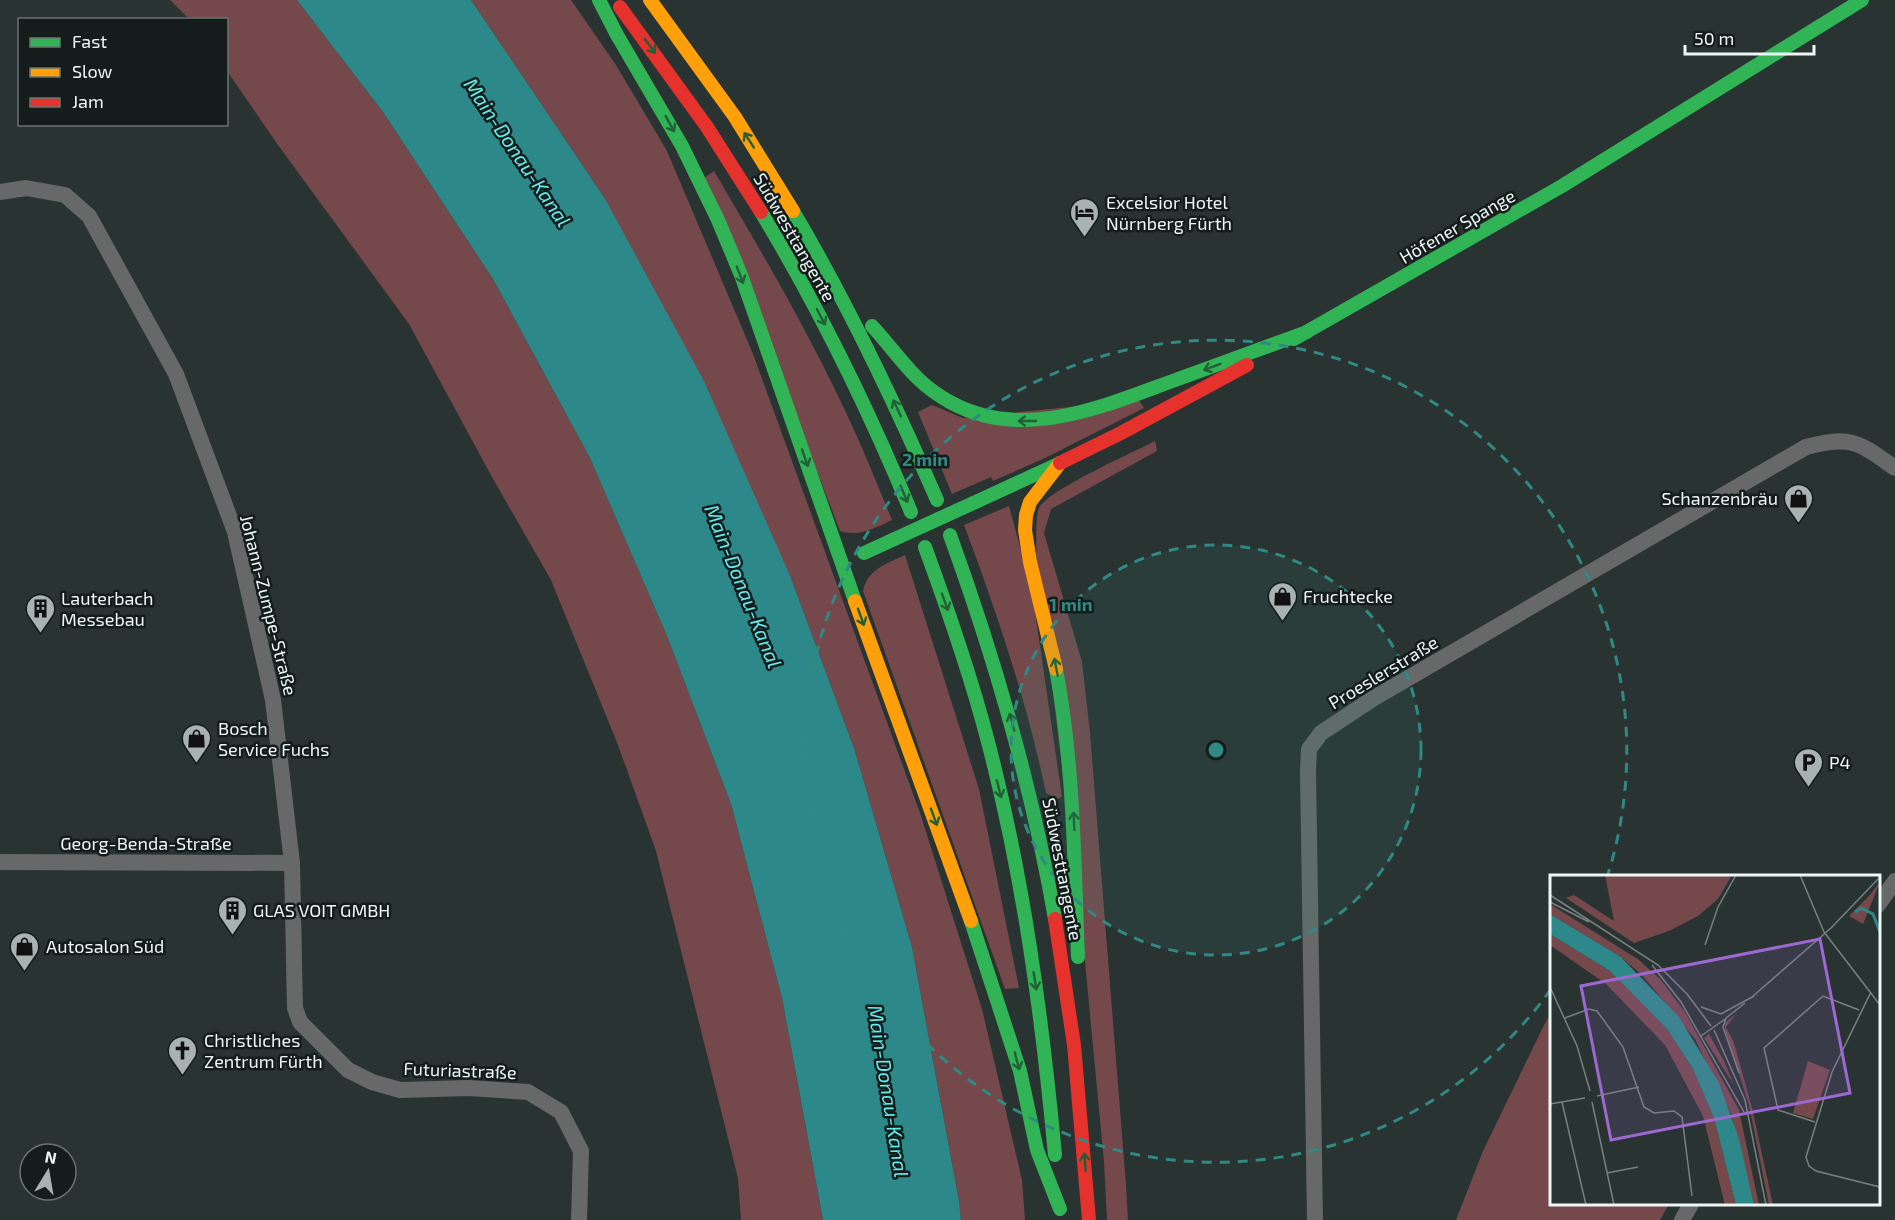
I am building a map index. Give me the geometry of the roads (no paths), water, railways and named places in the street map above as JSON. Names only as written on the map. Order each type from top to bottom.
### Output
[{"type":"main road","points":[[599,0],[672,128],[718,220],[753,308],[1007,1025],[1020,1071],[1037,1150],[1060,1214]]},
{"type":"main road","name":"Südwesttangente","points":[[614,0],[706,126],[777,238],[832,337],[877,430],[911,512]]},
{"type":"main road","name":"Südwesttangente","points":[[650,0],[705,74],[758,152],[801,222],[844,299],[884,380],[937,500]]},
{"type":"main road","name":"Höfener Spange","points":[[842,562],[1060,463],[1307,332],[1562,186],[1862,0]]},
{"type":"main road","points":[[844,299],[878,332],[893,354],[929,390],[965,410],[993,419],[1009,421],[1042,421],[1085,413],[1307,332]]},
{"type":"main road","points":[[1060,463],[1030,502],[1025,525],[1030,558],[1054,658],[1067,738],[1074,812],[1078,977],[1074,1047]]},
{"type":"main road","name":"Südwesttangente","points":[[950,536],[992,656],[1022,763],[1051,898],[1074,1047],[1089,1220]]},
{"type":"main road","points":[[925,547],[970,681],[1009,831],[1025,915],[1042,1028],[1060,1214]]},
{"type":"street","name":"Johann-Zumpe-Straße","points":[[0,192],[26,188],[66,195],[89,216],[176,374],[235,532],[273,700],[292,863],[295,1008],[300,1022]]},
{"type":"street","name":"Proeslerstraße","points":[[1315,1220],[1308,771],[1309,749],[1321,733],[1374,698],[1806,447],[1830,441],[1850,441],[1872,452],[1895,468]]},
{"type":"street","name":"Georg-Benda-Straße","points":[[0,862],[292,863]]},
{"type":"street","points":[[1880,902],[1895,881]]},
{"type":"street","name":"Futuriastraße","points":[[300,1022],[348,1070],[372,1082],[400,1089],[469,1088],[528,1092],[561,1112],[581,1151],[579,1220]]},
{"type":"street","points":[[1682,1220],[1690,1205]]},
{"type":"water","name":"Main-Donau-Kanal","points":[[297,0],[471,0],[604,197],[704,381],[791,578],[855,751],[912,947],[961,1220],[823,1220],[782,998],[731,804],[667,636],[590,458],[493,279],[383,112]]},
{"type":"place","name":"Excelsior Hotel Nürnberg Fürth","points":[[1085,238]]},
{"type":"place","name":"Schanzenbräu","points":[[1799,524]]},
{"type":"place","name":"Fruchtecke","points":[[1282,622]]},
{"type":"place","name":"Lauterbach Messebau","points":[[40,634]]},
{"type":"place","name":"Bosch Service Fuchs","points":[[197,764]]},
{"type":"place","name":"P4","points":[[1808,788]]},
{"type":"place","name":"GLAS VOIT GMBH","points":[[232,936]]},
{"type":"place","name":"Autosalon Süd","points":[[25,972]]},
{"type":"place","name":"Christliches Zentrum Fürth","points":[[183,1076]]}]
